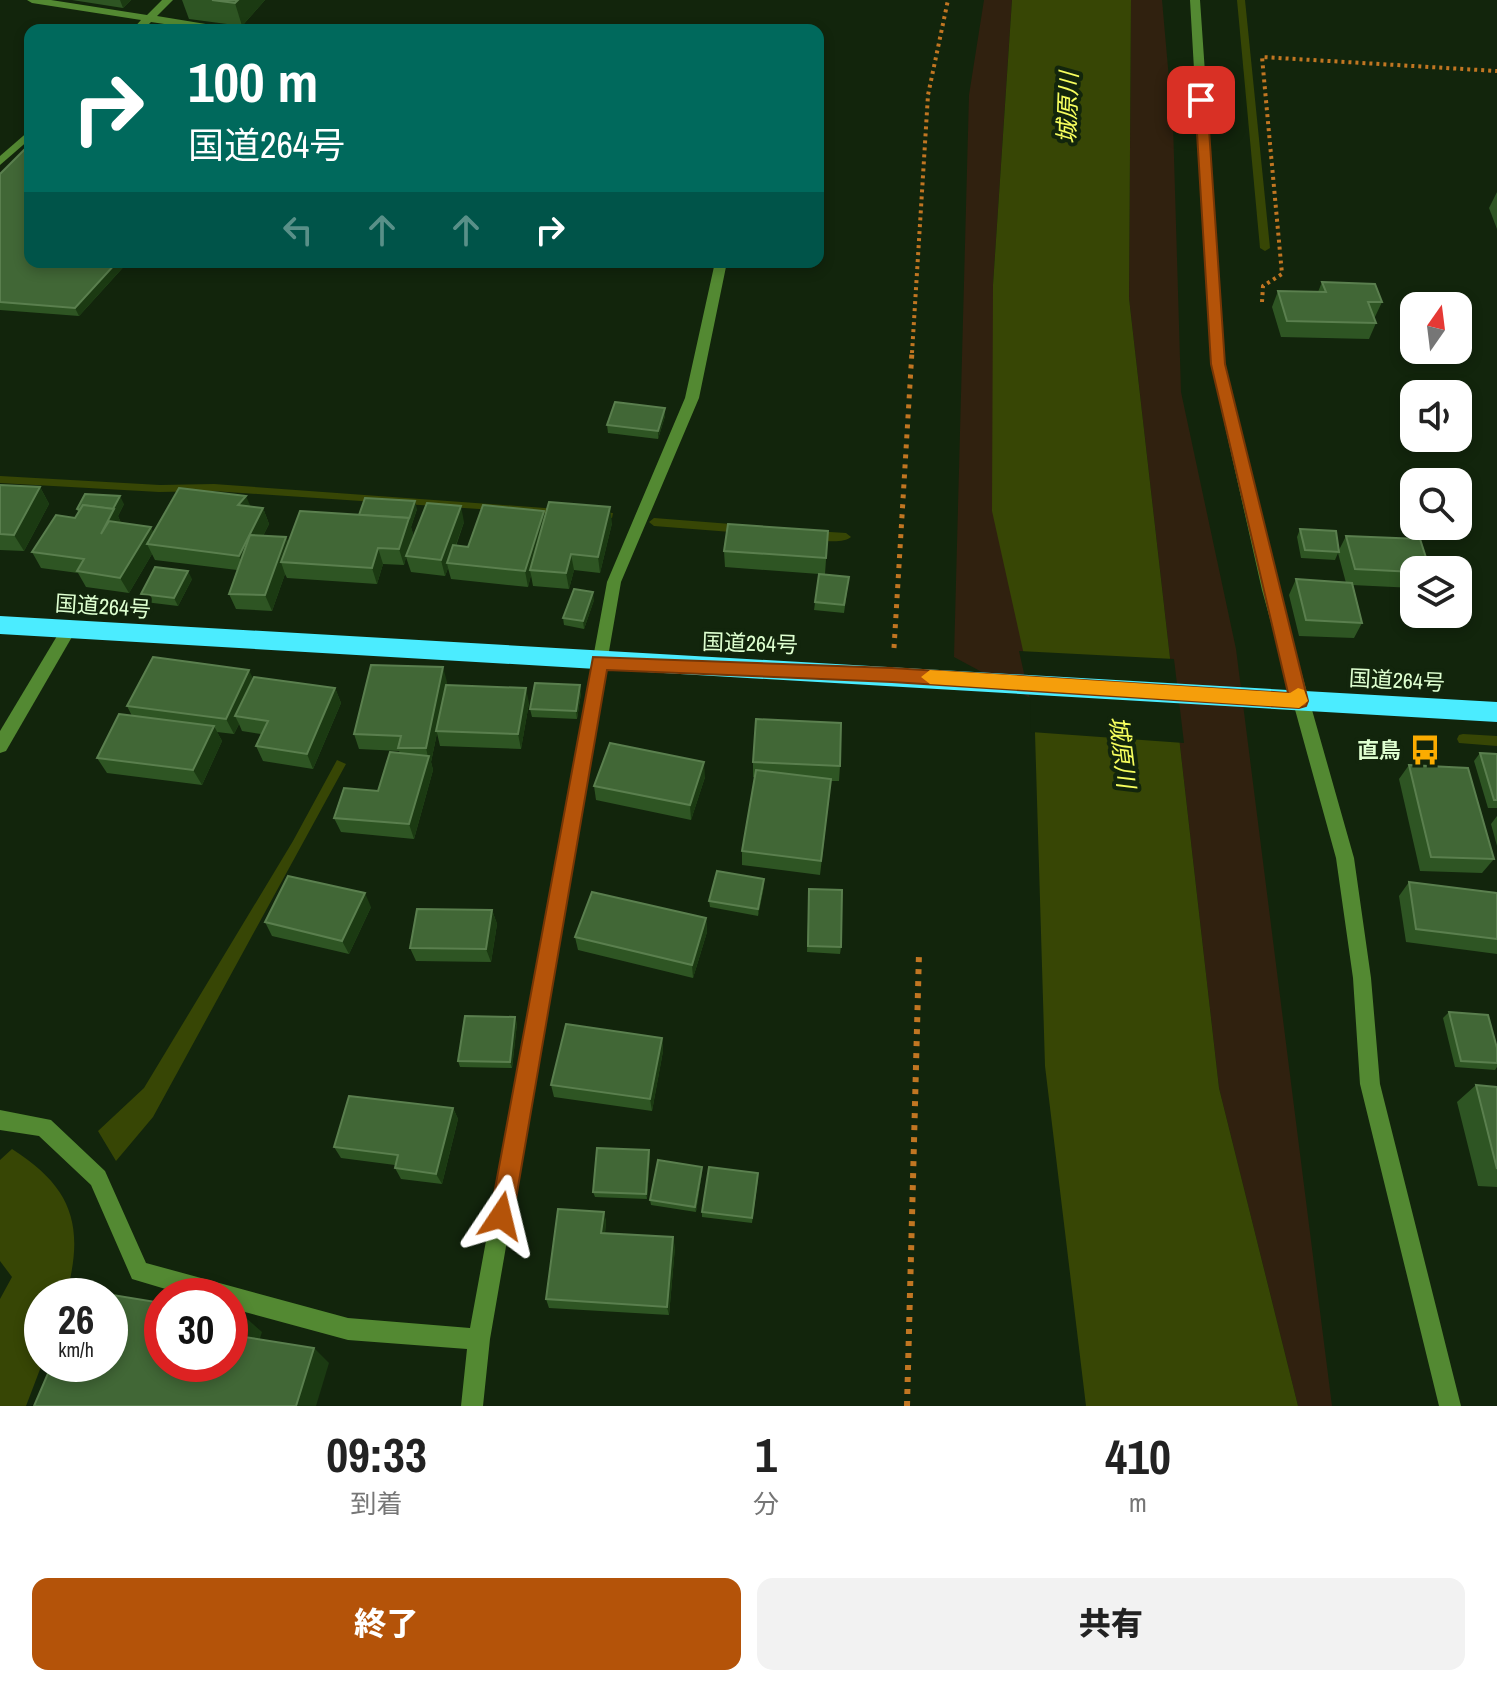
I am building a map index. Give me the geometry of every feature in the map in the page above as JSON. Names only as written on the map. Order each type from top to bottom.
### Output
[{"type":"highway","name":"国道264号","points":[[0,625],[599,662],[903,675],[1497,712]]},
{"type":"street","points":[[32,0],[186,24]]},
{"type":"street","points":[[143,24],[168,0]]},
{"type":"street","points":[[1195,0],[1218,364],[1289,700],[1345,858],[1362,978],[1370,1084],[1450,1406]]},
{"type":"street","points":[[0,162],[24,139]]},
{"type":"street","points":[[472,1406],[479,1339],[614,582],[692,398],[720,268]]},
{"type":"street","points":[[0,746],[68,630]]},
{"type":"street","points":[[0,1120],[44,1127],[98,1178],[139,1272],[162,1278]]},
{"type":"street","points":[[248,1301],[348,1329],[479,1339]]},
{"type":"path","points":[[903,675],[928,95],[948,0]]},
{"type":"path","points":[[1262,302],[1263,286],[1282,274],[1262,57],[1497,71]]},
{"type":"path","points":[[907,1406],[919,953]]},
{"type":"shaded area","points":[[984,0],[1012,0],[993,285],[1034,700],[954,657],[969,95]]},
{"type":"shaded area","points":[[1131,0],[1162,0],[1173,124],[1181,392],[1236,649],[1332,1406],[1298,1406],[1219,1088],[1129,298]]},
{"type":"water","name":"城原川","points":[[1012,0],[1131,0],[1129,298],[1219,1088],[1298,1406],[1086,1406],[1045,1066],[1034,700],[992,511],[993,285]]},
{"type":"water","points":[[0,476],[160,485],[214,484],[613,513],[612,518],[213,491],[159,492],[0,483]]},
{"type":"water","points":[[337,760],[346,764],[153,1117],[116,1161],[98,1131],[144,1088],[293,841]]},
{"type":"water","points":[[12,1149],[49,1179],[61,1194],[73,1229],[70,1278],[24,1278],[24,1382],[35,1382],[26,1406],[0,1406],[0,1299],[12,1277],[0,1261],[0,1160]]},
{"type":"pier","points":[[1019,651],[1174,659],[1184,743],[1031,732],[1030,700]]},
{"type":"building","points":[[24,150],[24,268],[112,268],[75,308],[0,302],[0,174]]},
{"type":"building","points":[[1322,282],[1375,284],[1382,302],[1368,302],[1376,323],[1287,321],[1278,291],[1326,292]]},
{"type":"building","points":[[615,402],[665,408],[658,431],[607,425]]},
{"type":"building","points":[[0,485],[40,487],[14,535],[0,534]]},
{"type":"building","points":[[179,488],[246,496],[238,505],[263,508],[239,556],[147,544]]},
{"type":"building","points":[[85,494],[120,496],[113,509],[83,505],[80,510],[77,509]]},
{"type":"building","points":[[365,498],[415,501],[409,519],[359,515]]},
{"type":"building","points":[[549,502],[610,507],[598,557],[571,554],[566,573],[530,570]]},
{"type":"building","points":[[427,503],[461,506],[441,560],[406,556]]},
{"type":"building","points":[[83,505],[114,509],[101,534],[109,521],[151,527],[120,578],[77,571],[84,559],[32,552],[56,515],[75,518]]},
{"type":"building","points":[[483,505],[544,511],[525,571],[447,563],[453,545],[468,547]]},
{"type":"building","points":[[300,511],[409,518],[399,549],[378,548],[372,568],[281,562]]},
{"type":"building","points":[[728,524],[828,531],[826,558],[724,551]]},
{"type":"building","points":[[1300,529],[1336,531],[1339,552],[1305,550]]},
{"type":"building","points":[[250,535],[286,537],[265,595],[229,594]]},
{"type":"building","points":[[1346,536],[1420,540],[1425,556],[1400,556],[1400,571],[1355,569]]},
{"type":"building","points":[[155,567],[188,571],[174,598],[141,594]]},
{"type":"building","points":[[819,574],[849,577],[844,605],[815,602]]},
{"type":"building","points":[[1296,579],[1352,583],[1362,623],[1306,620]]},
{"type":"building","points":[[574,589],[593,592],[583,621],[563,618]]},
{"type":"building","points":[[153,657],[249,670],[226,719],[127,706]]},
{"type":"building","points":[[371,665],[443,667],[426,748],[398,748],[401,736],[354,734]]},
{"type":"building","points":[[254,677],[335,688],[307,754],[256,746],[268,721],[235,716]]},
{"type":"building","points":[[535,683],[580,685],[576,711],[530,709]]},
{"type":"building","points":[[446,685],[526,688],[518,734],[436,731]]},
{"type":"building","points":[[119,714],[214,726],[193,770],[97,758]]},
{"type":"building","points":[[756,719],[841,723],[840,766],[753,762]]},
{"type":"building","points":[[610,743],[704,762],[690,805],[594,786]]},
{"type":"building","points":[[390,752],[429,756],[409,824],[334,818],[344,788],[378,791]]},
{"type":"building","points":[[1480,753],[1497,754],[1497,800],[1494,800]]},
{"type":"building","points":[[1409,765],[1468,768],[1494,859],[1431,857]]},
{"type":"building","points":[[756,770],[831,779],[821,861],[742,851]]},
{"type":"building","points":[[717,871],[764,879],[758,909],[709,901]]},
{"type":"building","points":[[288,876],[365,893],[342,941],[265,922]]},
{"type":"building","points":[[1409,882],[1497,893],[1497,939],[1416,929]]},
{"type":"building","points":[[809,889],[842,890],[841,947],[808,946]]},
{"type":"building","points":[[592,892],[706,918],[692,965],[575,937]]},
{"type":"building","points":[[417,909],[492,910],[486,949],[410,948]]},
{"type":"building","points":[[1449,1012],[1488,1015],[1497,1048],[1497,1063],[1461,1061]]},
{"type":"building","points":[[465,1016],[515,1017],[510,1062],[458,1061]]},
{"type":"building","points":[[566,1024],[662,1038],[650,1099],[551,1085]]},
{"type":"building","points":[[1476,1085],[1497,1087],[1497,1169]]},
{"type":"building","points":[[349,1096],[453,1108],[436,1174],[395,1168],[398,1155],[334,1147]]},
{"type":"building","points":[[597,1148],[649,1150],[646,1194],[593,1192]]},
{"type":"building","points":[[658,1160],[702,1167],[695,1207],[650,1200]]},
{"type":"building","points":[[709,1167],[758,1173],[752,1218],[702,1212]]},
{"type":"building","points":[[558,1209],[604,1212],[601,1233],[673,1237],[667,1307],[546,1299]]},
{"type":"building","points":[[128,1297],[144,1300],[144,1382],[248,1382],[248,1338],[314,1348],[296,1406],[34,1406],[44,1382],[128,1382]]},
{"type":"waterway","points":[[1241,0],[1265,248]]},
{"type":"waterway","points":[[654,522],[744,529]]},
{"type":"waterway","points":[[814,535],[846,537]]},
{"type":"waterway","points":[[1463,739],[1497,741]]},
{"type":"slow traffic","points":[[930,677],[1299,701],[1298,696]]},
{"type":"place","name":"直鳥","points":[[1425,750]]},
{"type":"route","points":[[501,1216],[599,662],[892,675],[1299,701],[1218,364],[1201,100]]}]
